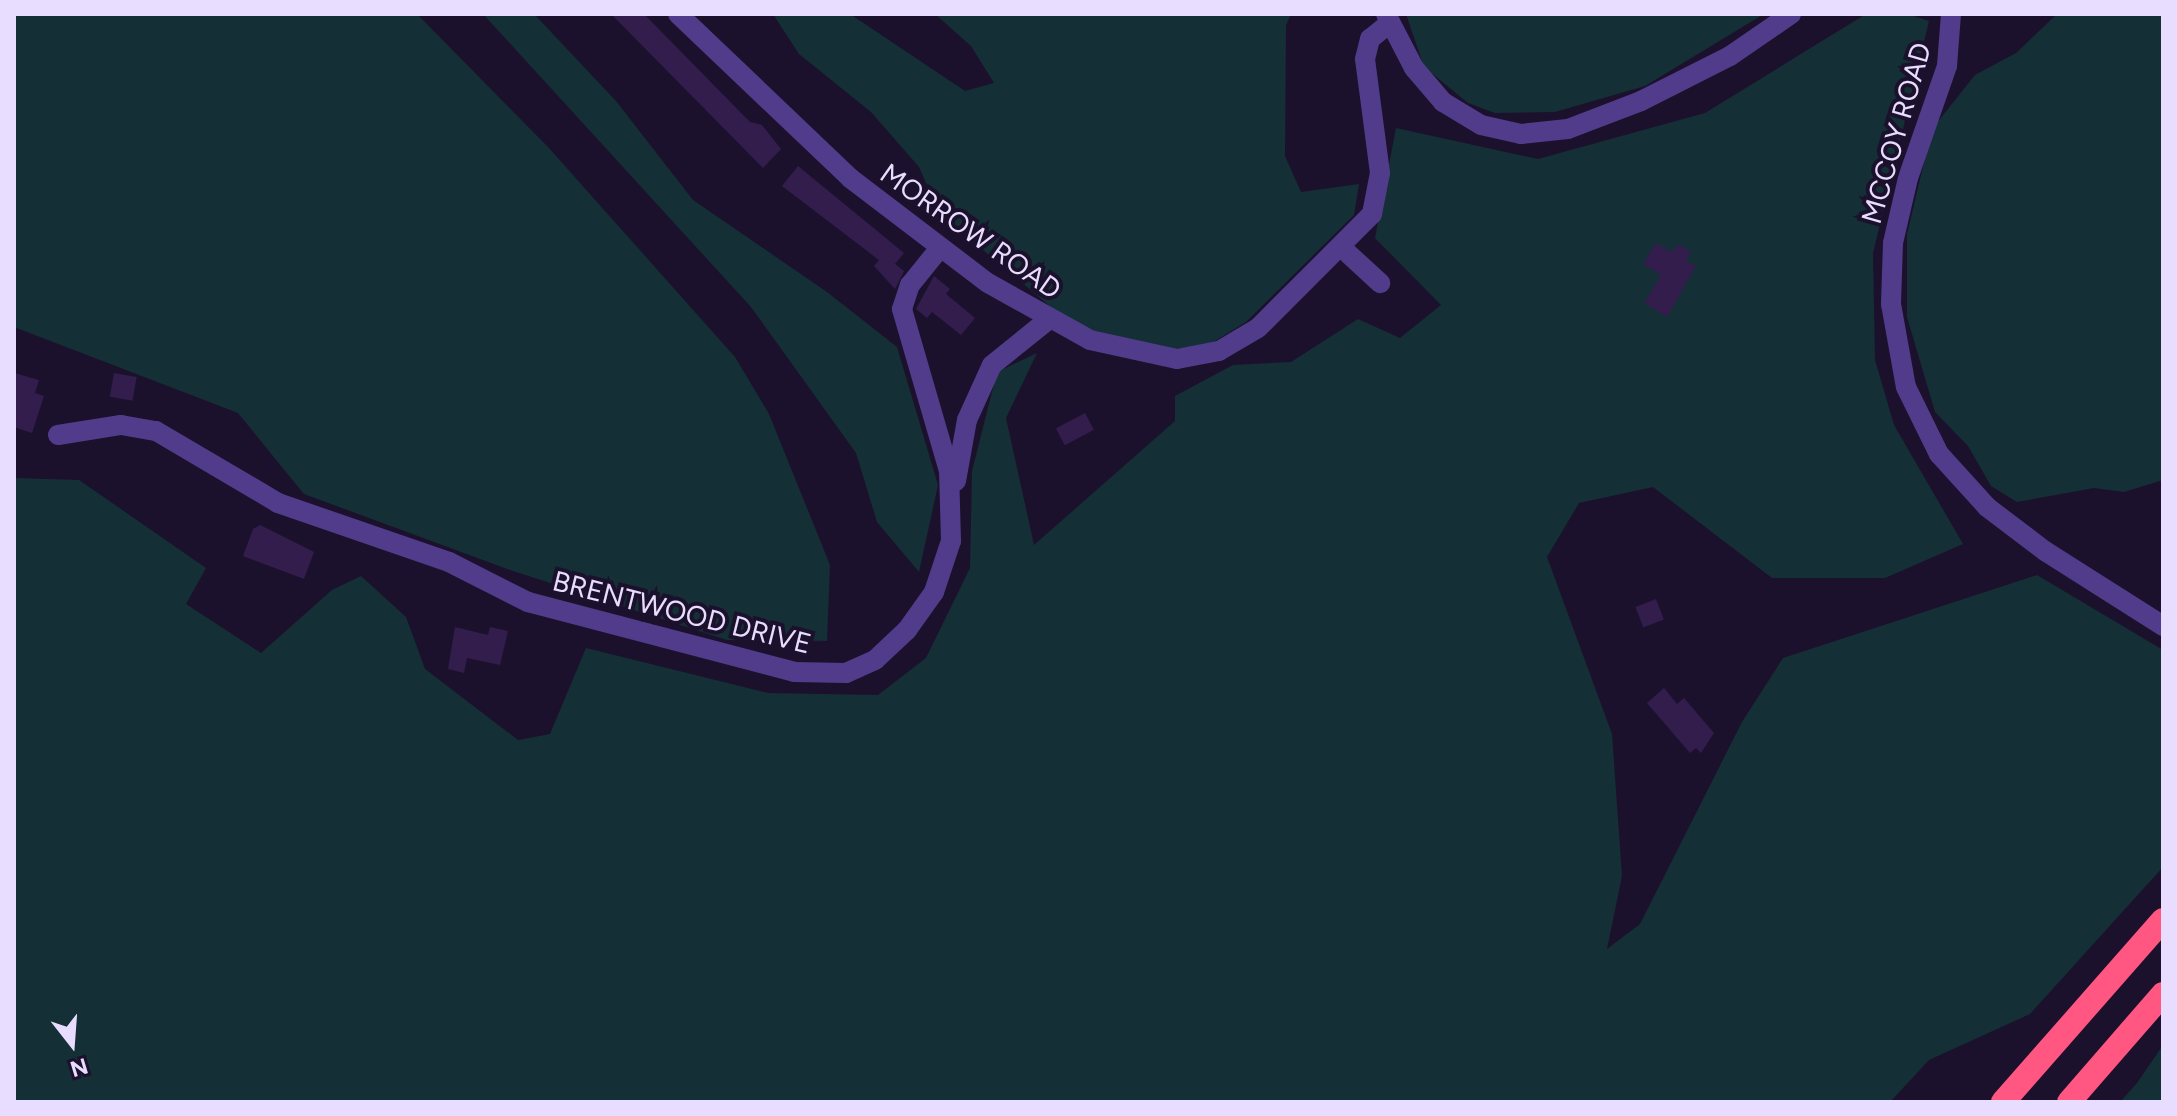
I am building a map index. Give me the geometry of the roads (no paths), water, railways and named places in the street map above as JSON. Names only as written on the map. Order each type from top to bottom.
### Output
[{"type":"highway","points":[[2003,1102],[2163,920]]},
{"type":"highway","points":[[2069,1102],[2163,994]]},
{"type":"street","name":"MORROW ROAD","points":[[678,14],[804,138],[939,249],[1048,320],[1121,350],[1157,357],[1199,357],[1258,328],[1363,228],[1377,195],[1378,148],[1365,59],[1370,39],[1388,18]]},
{"type":"street","points":[[1388,18],[1427,86],[1461,115],[1502,131],[1543,134],[1641,101],[1730,56],[1791,14]]},
{"type":"street","name":"MCCOY ROAD","points":[[1951,14],[1947,66],[1908,178],[1893,243],[1891,304],[1906,387],[1939,454],[1987,507],[2045,551],[2163,626]]},
{"type":"street","points":[[1342,248],[1380,283]]},
{"type":"street","name":"BRENTWOOD DRIVE","points":[[58,435],[121,425],[156,431],[278,503],[449,562],[528,602],[813,675],[846,673],[875,660],[923,611],[947,560],[954,497],[933,402],[902,309],[910,285],[939,249]]},
{"type":"street","points":[[954,497],[967,420],[992,365],[1048,320]]}]
